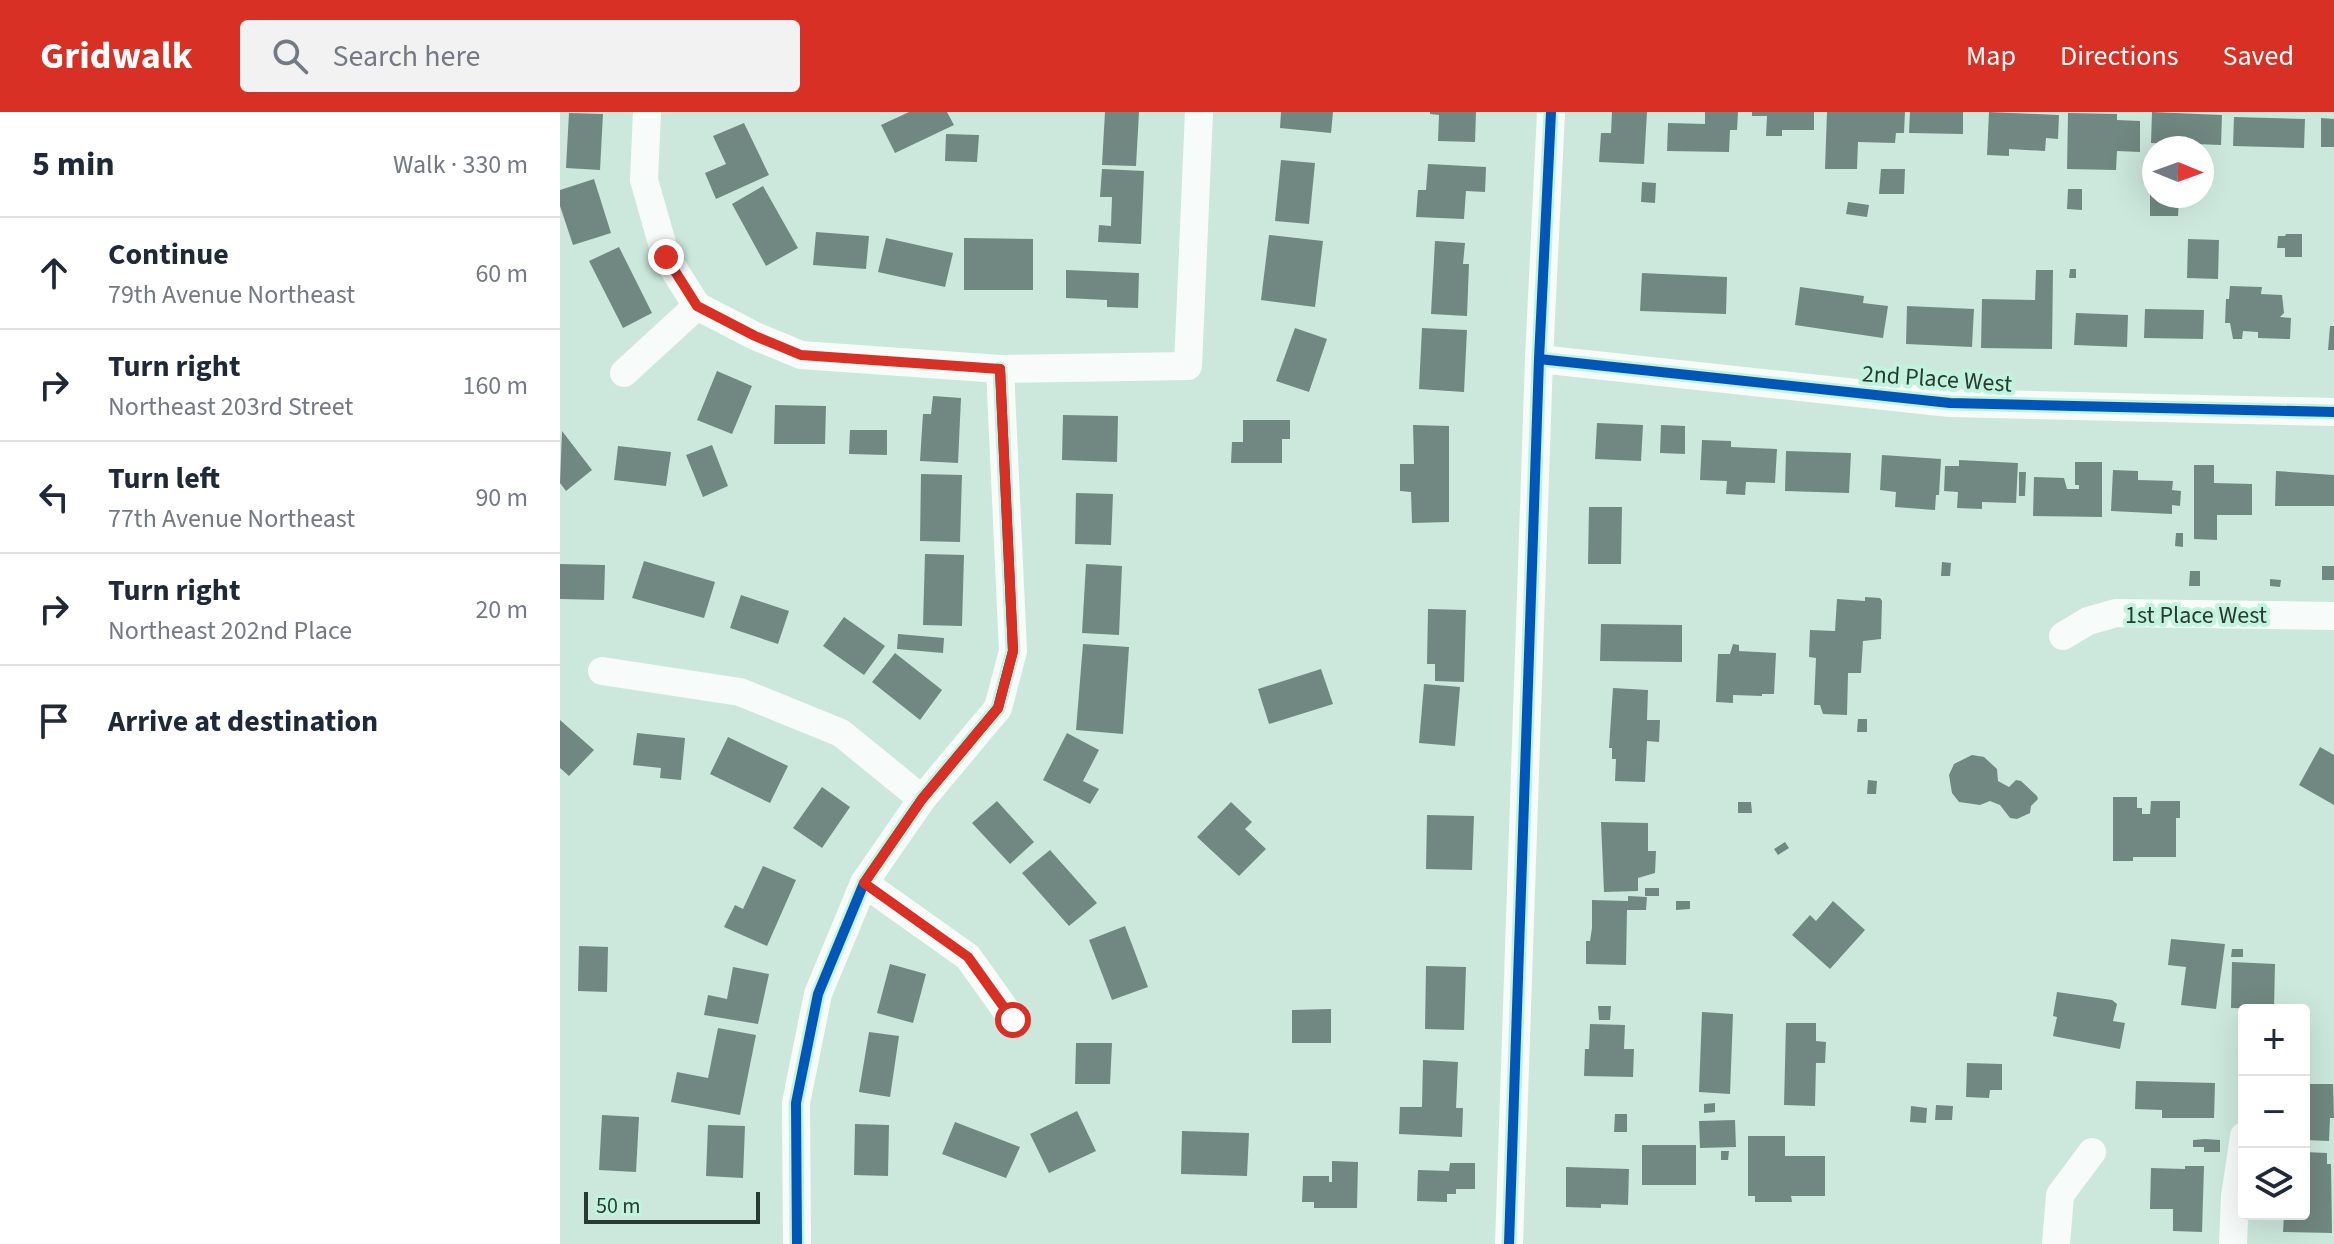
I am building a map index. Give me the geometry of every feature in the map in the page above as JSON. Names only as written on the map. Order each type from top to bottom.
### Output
[{"type":"street","points":[[647,112],[644,180],[666,257],[697,306],[755,336],[801,355],[1000,369],[1188,366],[1199,112]]},
{"type":"street","points":[[1509,1244],[1539,359],[1551,112]]},
{"type":"street","points":[[624,373],[697,306]]},
{"type":"street","name":"2nd Place West","points":[[1539,359],[1950,403],[2334,412]]},
{"type":"street","points":[[797,1244],[796,1103],[818,994],[864,883],[922,799],[998,708],[1013,651],[1000,369]]},
{"type":"street","name":"1st Place West","points":[[2063,636],[2088,621],[2116,613],[2334,616]]},
{"type":"street","points":[[602,671],[740,692],[841,733],[922,799]]},
{"type":"street","points":[[864,883],[968,957],[1013,1020]]},
{"type":"street","points":[[2233,1244],[2235,1197],[2242,1148]]},
{"type":"street","points":[[2056,1244],[2060,1195],[2092,1152]]},
{"type":"building","points":[[909,112],[947,112],[954,125],[895,153],[881,125]]},
{"type":"building","points":[[1105,112],[1139,112],[1136,166],[1102,165]]},
{"type":"building","points":[[1281,112],[1333,112],[1331,133],[1280,128]]},
{"type":"building","points":[[1430,112],[1476,112],[1475,142],[1438,141],[1439,115]]},
{"type":"building","points":[[1612,112],[1647,112],[1644,164],[1599,162],[1601,133],[1611,133]]},
{"type":"building","points":[[1705,112],[1738,112],[1737,130],[1730,130],[1729,152],[1667,151],[1668,123],[1705,124]]},
{"type":"building","points":[[1752,112],[1814,112],[1814,130],[1782,130],[1782,136],[1766,136],[1767,116],[1752,116]]},
{"type":"building","points":[[1827,112],[1905,112],[1904,133],[1896,133],[1895,143],[1858,142],[1857,169],[1825,169]]},
{"type":"building","points":[[1910,112],[1963,112],[1963,134],[1909,133]]},
{"type":"building","points":[[1989,112],[2059,115],[2058,139],[2046,138],[2045,151],[2009,149],[2009,156],[1987,155]]},
{"type":"building","points":[[2152,112],[2222,115],[2221,145],[2214,145],[2214,136],[2151,136]]},
{"type":"building","points":[[569,113],[603,114],[600,170],[566,168]]},
{"type":"building","points":[[2068,113],[2117,114],[2117,120],[2140,121],[2140,152],[2117,151],[2116,170],[2067,169]]},
{"type":"building","points":[[2234,117],[2305,119],[2304,148],[2233,146]]},
{"type":"building","points":[[2321,118],[2334,119],[2334,147],[2321,147]]},
{"type":"building","points":[[744,123],[769,175],[716,199],[705,173],[726,164],[713,136]]},
{"type":"building","points":[[946,134],[979,135],[977,162],[945,161]]},
{"type":"building","points":[[1281,160],[1315,163],[1309,224],[1275,221]]},
{"type":"building","points":[[1428,164],[1486,167],[1485,192],[1466,191],[1464,219],[1416,217],[1418,190],[1426,190]]},
{"type":"building","points":[[1102,169],[1144,171],[1141,244],[1098,242],[1099,225],[1111,226],[1112,197],[1100,197]]},
{"type":"building","points":[[1881,169],[1905,169],[1904,194],[1879,194]]},
{"type":"building","points":[[594,179],[611,233],[573,245],[560,206],[560,190]]},
{"type":"building","points":[[1642,182],[1656,183],[1655,203],[1641,202]]},
{"type":"building","points":[[763,186],[798,248],[766,266],[732,204]]},
{"type":"building","points":[[2068,189],[2082,189],[2082,210],[2067,209]]},
{"type":"building","points":[[1848,202],[1869,205],[1867,217],[1846,214]]},
{"type":"building","points":[[2150,208],[2178,208],[2178,216],[2150,216]]},
{"type":"building","points":[[816,232],[869,236],[866,269],[813,265]]},
{"type":"building","points":[[2302,234],[2302,257],[2285,257],[2285,248],[2277,248],[2278,236]]},
{"type":"building","points":[[1269,235],[1323,241],[1315,307],[1261,300]]},
{"type":"building","points":[[886,238],[953,253],[945,287],[878,272]]},
{"type":"building","points":[[964,238],[1033,239],[1033,290],[964,290]]},
{"type":"building","points":[[2188,239],[2219,240],[2218,279],[2187,278]]},
{"type":"building","points":[[1435,241],[1465,243],[1463,264],[1469,264],[1467,316],[1431,314]]},
{"type":"building","points":[[619,247],[652,313],[623,328],[589,261]]},
{"type":"building","points":[[2070,269],[2076,269],[2076,278],[2069,278]]},
{"type":"building","points":[[1066,270],[1139,273],[1138,308],[1107,307],[1107,300],[1066,298]]},
{"type":"building","points":[[2036,270],[2053,270],[2052,349],[1981,348],[1982,299],[2035,300]]},
{"type":"building","points":[[1642,273],[1727,277],[1726,314],[1640,311]]},
{"type":"building","points":[[2230,286],[2262,287],[2261,294],[2282,295],[2284,313],[2280,317],[2291,318],[2290,339],[2258,338],[2258,332],[2243,331],[2242,339],[2233,339],[2230,323],[2225,323]]},
{"type":"building","points":[[1800,287],[1864,296],[1863,303],[1888,306],[1883,338],[1795,325]]},
{"type":"building","points":[[1907,306],[1974,309],[1972,347],[1906,344]]},
{"type":"building","points":[[2145,309],[2204,310],[2203,339],[2144,338]]},
{"type":"building","points":[[2076,313],[2128,315],[2127,347],[2074,345]]},
{"type":"building","points":[[2330,326],[2334,326],[2334,350],[2328,350]]},
{"type":"building","points":[[1295,328],[1327,339],[1309,392],[1276,381]]},
{"type":"building","points":[[1422,328],[1467,330],[1464,392],[1419,389]]},
{"type":"building","points":[[717,371],[752,386],[732,434],[697,420]]},
{"type":"building","points":[[933,396],[961,398],[958,463],[920,461],[923,414],[931,414]]},
{"type":"building","points":[[775,405],[826,406],[825,444],[774,444]]},
{"type":"building","points":[[1063,415],[1118,416],[1117,462],[1062,460]]},
{"type":"building","points":[[1243,420],[1290,420],[1290,439],[1282,439],[1282,463],[1231,463],[1232,442],[1243,442]]},
{"type":"building","points":[[1597,423],[1643,425],[1641,461],[1595,459]]},
{"type":"building","points":[[1413,425],[1449,426],[1449,522],[1412,523],[1411,492],[1400,491],[1400,464],[1414,464]]},
{"type":"building","points":[[1661,425],[1685,426],[1685,454],[1660,453]]},
{"type":"building","points":[[850,430],[887,430],[887,455],[849,454]]},
{"type":"building","points":[[562,431],[592,470],[566,491],[560,483]]},
{"type":"building","points":[[1702,440],[1731,441],[1731,447],[1777,449],[1775,483],[1746,482],[1745,495],[1726,494],[1727,481],[1700,480]]},
{"type":"building","points":[[712,445],[728,486],[703,497],[686,455]]},
{"type":"building","points":[[618,446],[671,452],[666,486],[614,480]]},
{"type":"building","points":[[1786,451],[1851,453],[1849,493],[1785,491]]},
{"type":"building","points":[[1882,455],[1941,459],[1935,510],[1895,507],[1896,492],[1880,490]]},
{"type":"building","points":[[1959,460],[2018,463],[2016,503],[1982,502],[1982,509],[1957,508],[1958,492],[1944,491],[1945,466],[1959,466]]},
{"type":"building","points":[[2075,462],[2102,462],[2102,517],[2033,516],[2034,477],[2064,478],[2067,489],[2079,489],[2079,485],[2075,485]]},
{"type":"building","points":[[2194,465],[2214,465],[2214,483],[2252,484],[2252,515],[2217,515],[2217,540],[2194,539]]},
{"type":"building","points":[[2113,470],[2138,471],[2138,480],[2173,481],[2172,490],[2181,491],[2180,506],[2172,505],[2172,514],[2111,511]]},
{"type":"building","points":[[2276,471],[2334,475],[2334,506],[2275,506]]},
{"type":"building","points":[[2019,472],[2026,472],[2025,496],[2019,496]]},
{"type":"building","points":[[921,474],[962,475],[960,542],[920,541]]},
{"type":"building","points":[[1076,493],[1113,494],[1111,545],[1075,544]]},
{"type":"building","points":[[1589,507],[1622,507],[1621,564],[1588,564]]},
{"type":"building","points":[[2176,533],[2183,533],[2183,547],[2175,546]]},
{"type":"building","points":[[925,554],[964,555],[962,626],[923,625]]},
{"type":"building","points":[[644,561],[715,582],[704,618],[632,598]]},
{"type":"building","points":[[1942,562],[1951,563],[1950,576],[1941,576]]},
{"type":"building","points":[[560,564],[605,565],[604,600],[560,599]]},
{"type":"building","points":[[1086,564],[1122,566],[1119,635],[1082,633]]},
{"type":"building","points":[[2322,566],[2334,566],[2334,580],[2322,580]]},
{"type":"building","points":[[2190,571],[2200,571],[2200,586],[2189,586]]},
{"type":"building","points":[[2270,579],[2281,580],[2280,587],[2270,586]]},
{"type":"building","points":[[741,595],[789,611],[778,644],[730,628]]},
{"type":"building","points":[[1865,597],[1880,598],[1882,601],[1881,639],[1863,641],[1861,673],[1848,673],[1847,715],[1823,714],[1820,705],[1814,705],[1816,658],[1809,657],[1810,630],[1835,631],[1837,599],[1865,601]]},
{"type":"building","points":[[1428,609],[1466,610],[1464,682],[1435,681],[1435,664],[1427,664]]},
{"type":"building","points":[[844,617],[885,646],[864,675],[823,646]]},
{"type":"building","points":[[1601,624],[1682,625],[1682,662],[1600,661]]},
{"type":"building","points":[[898,634],[944,638],[943,653],[897,649]]},
{"type":"building","points":[[1083,644],[1129,647],[1123,734],[1076,730]]},
{"type":"building","points":[[1733,644],[1739,645],[1739,651],[1776,653],[1774,694],[1733,695],[1733,703],[1716,702],[1718,654],[1730,654]]},
{"type":"building","points":[[895,653],[942,690],[920,720],[872,682]]},
{"type":"building","points":[[1321,669],[1333,704],[1269,724],[1258,689]]},
{"type":"building","points":[[1424,684],[1460,687],[1455,746],[1419,743]]},
{"type":"building","points":[[1613,688],[1648,690],[1647,720],[1660,720],[1659,742],[1647,741],[1645,782],[1615,781],[1616,759],[1612,759],[1612,748],[1609,748]]},
{"type":"building","points":[[1858,719],[1867,719],[1867,732],[1857,732]]},
{"type":"building","points":[[560,720],[594,750],[569,776],[560,768]]},
{"type":"building","points":[[637,733],[685,738],[681,780],[660,778],[661,768],[633,765]]},
{"type":"building","points":[[1067,733],[1099,750],[1083,781],[1099,789],[1090,804],[1043,780]]},
{"type":"building","points":[[728,737],[788,766],[770,803],[710,774]]},
{"type":"building","points":[[2320,747],[2334,755],[2334,805],[2299,785]]},
{"type":"building","points":[[1972,755],[1984,757],[1997,769],[1998,781],[2009,787],[2016,780],[2021,781],[2037,796],[2030,813],[2017,819],[2010,818],[2000,805],[1990,801],[1980,805],[1959,802],[1952,793],[1949,775],[1954,764]]},
{"type":"building","points":[[1868,780],[1877,781],[1876,794],[1867,794]]},
{"type":"building","points":[[822,787],[850,807],[822,848],[793,828]]},
{"type":"building","points":[[2113,797],[2137,797],[2137,808],[2142,808],[2142,814],[2150,814],[2151,801],[2180,801],[2180,818],[2176,818],[2176,857],[2133,857],[2133,861],[2113,861]]},
{"type":"building","points":[[997,801],[1034,842],[1010,864],[972,823]]},
{"type":"building","points":[[1231,802],[1252,822],[1245,829],[1266,849],[1239,876],[1197,837]]},
{"type":"building","points":[[1738,802],[1751,802],[1752,813],[1738,813]]},
{"type":"building","points":[[1427,815],[1474,816],[1472,870],[1426,869]]},
{"type":"building","points":[[1601,822],[1648,823],[1648,851],[1656,851],[1655,873],[1638,878],[1638,891],[1604,892]]},
{"type":"building","points":[[1785,842],[1789,848],[1778,855],[1774,849]]},
{"type":"building","points":[[1050,850],[1097,903],[1069,926],[1022,873]]},
{"type":"building","points":[[763,866],[796,880],[767,946],[724,927],[735,905],[743,909]]},
{"type":"building","points":[[1645,888],[1659,888],[1659,896],[1645,896]]},
{"type":"building","points":[[1628,896],[1647,897],[1646,910],[1627,910],[1626,965],[1586,964],[1586,941],[1590,941],[1592,928],[1592,900],[1628,901]]},
{"type":"building","points":[[1676,901],[1690,901],[1690,909],[1676,910]]},
{"type":"building","points":[[1833,901],[1865,930],[1830,969],[1792,935],[1810,915],[1816,921]]},
{"type":"building","points":[[1125,926],[1148,987],[1112,1000],[1089,940]]},
{"type":"building","points":[[2171,939],[2225,944],[2216,1009],[2181,1005],[2186,967],[2168,965]]},
{"type":"building","points":[[579,946],[608,947],[607,992],[578,991]]},
{"type":"building","points":[[2232,949],[2243,949],[2243,957],[2231,957]]},
{"type":"building","points":[[2232,962],[2275,964],[2274,1004],[2238,1004],[2238,1008],[2231,1008]]},
{"type":"building","points":[[890,964],[926,974],[913,1023],[877,1013]]},
{"type":"building","points":[[1426,966],[1466,967],[1464,1030],[1425,1029]]},
{"type":"building","points":[[733,967],[769,974],[758,1024],[704,1015],[708,995],[727,999]]},
{"type":"building","points":[[2057,992],[2112,1000],[2117,1004],[2113,1021],[2125,1023],[2120,1049],[2053,1036]]},
{"type":"building","points":[[1598,1006],[1611,1006],[1610,1020],[1599,1020]]},
{"type":"building","points":[[1331,1009],[1331,1043],[1292,1043],[1292,1010]]},
{"type":"building","points":[[1702,1012],[1733,1014],[1730,1094],[1699,1092]]},
{"type":"building","points":[[1786,1023],[1816,1023],[1816,1041],[1826,1042],[1825,1063],[1816,1063],[1815,1106],[1784,1105]]},
{"type":"building","points":[[1590,1024],[1625,1025],[1624,1049],[1634,1049],[1633,1077],[1584,1076]]},
{"type":"building","points":[[718,1028],[756,1035],[740,1115],[671,1102],[677,1072],[708,1078]]},
{"type":"building","points":[[869,1032],[899,1036],[890,1097],[859,1092]]},
{"type":"building","points":[[1076,1043],[1112,1043],[1110,1084],[1075,1084]]},
{"type":"building","points":[[1423,1060],[1458,1062],[1456,1108],[1463,1108],[1462,1137],[1399,1134],[1400,1107],[1422,1107]]},
{"type":"building","points":[[1967,1063],[2002,1064],[2002,1090],[1990,1090],[1989,1098],[1966,1097]]},
{"type":"building","points":[[2136,1081],[2215,1083],[2214,1118],[2162,1118],[2162,1110],[2135,1109]]},
{"type":"building","points":[[2310,1084],[2333,1084],[2334,1118],[2330,1118],[2329,1141],[2310,1140]]},
{"type":"building","points":[[1715,1103],[1715,1112],[1704,1113],[1704,1104]]},
{"type":"building","points":[[1936,1105],[1953,1106],[1952,1120],[1935,1120]]},
{"type":"building","points":[[1911,1106],[1927,1108],[1926,1123],[1910,1122]]},
{"type":"building","points":[[1077,1111],[1096,1151],[1049,1173],[1030,1134]]},
{"type":"building","points":[[1615,1114],[1627,1114],[1627,1132],[1614,1132]]},
{"type":"building","points":[[602,1115],[639,1117],[636,1172],[599,1170]]},
{"type":"building","points":[[1735,1120],[1736,1147],[1700,1148],[1699,1121]]},
{"type":"building","points":[[955,1122],[1020,1147],[1006,1178],[942,1154]]},
{"type":"building","points":[[855,1124],[889,1125],[888,1176],[854,1175]]},
{"type":"building","points":[[708,1125],[745,1126],[743,1178],[706,1176]]},
{"type":"building","points":[[1182,1131],[1249,1133],[1247,1176],[1181,1174]]},
{"type":"building","points":[[1748,1136],[1785,1136],[1785,1156],[1825,1156],[1825,1196],[1791,1196],[1792,1202],[1755,1202],[1755,1196],[1748,1196]]},
{"type":"building","points":[[2193,1140],[2220,1140],[2220,1152],[2204,1152],[2204,1147],[2193,1147]]},
{"type":"building","points":[[1642,1145],[1696,1145],[1696,1185],[1642,1185]]},
{"type":"building","points":[[1721,1151],[1729,1151],[1728,1160],[1721,1160]]},
{"type":"building","points":[[2310,1152],[2327,1153],[2327,1164],[2331,1164],[2332,1233],[2283,1232],[2284,1220],[2310,1220]]},
{"type":"building","points":[[1332,1161],[1358,1162],[1357,1208],[1314,1208],[1314,1202],[1302,1202],[1303,1176],[1329,1176],[1329,1182],[1332,1182]]},
{"type":"building","points":[[1450,1163],[1475,1163],[1475,1189],[1456,1189],[1456,1194],[1447,1194],[1447,1202],[1417,1201],[1418,1170],[1449,1171]]},
{"type":"building","points":[[2185,1166],[2204,1166],[2202,1232],[2173,1231],[2173,1209],[2150,1209],[2151,1168],[2185,1169]]},
{"type":"building","points":[[1566,1167],[1629,1169],[1628,1205],[1566,1207]]},
{"type":"cycle path","points":[[1509,1244],[1539,359],[1551,112]]},
{"type":"cycle path","points":[[1539,359],[1950,403],[2334,412]]},
{"type":"cycle path","points":[[797,1244],[796,1103],[818,994],[864,883],[922,799],[998,708],[1013,651],[1000,369]]},
{"type":"route","points":[[666,257],[697,306],[755,336],[801,355],[1000,369],[1013,651],[998,708],[922,799],[864,883],[968,957],[1013,1020]]}]
